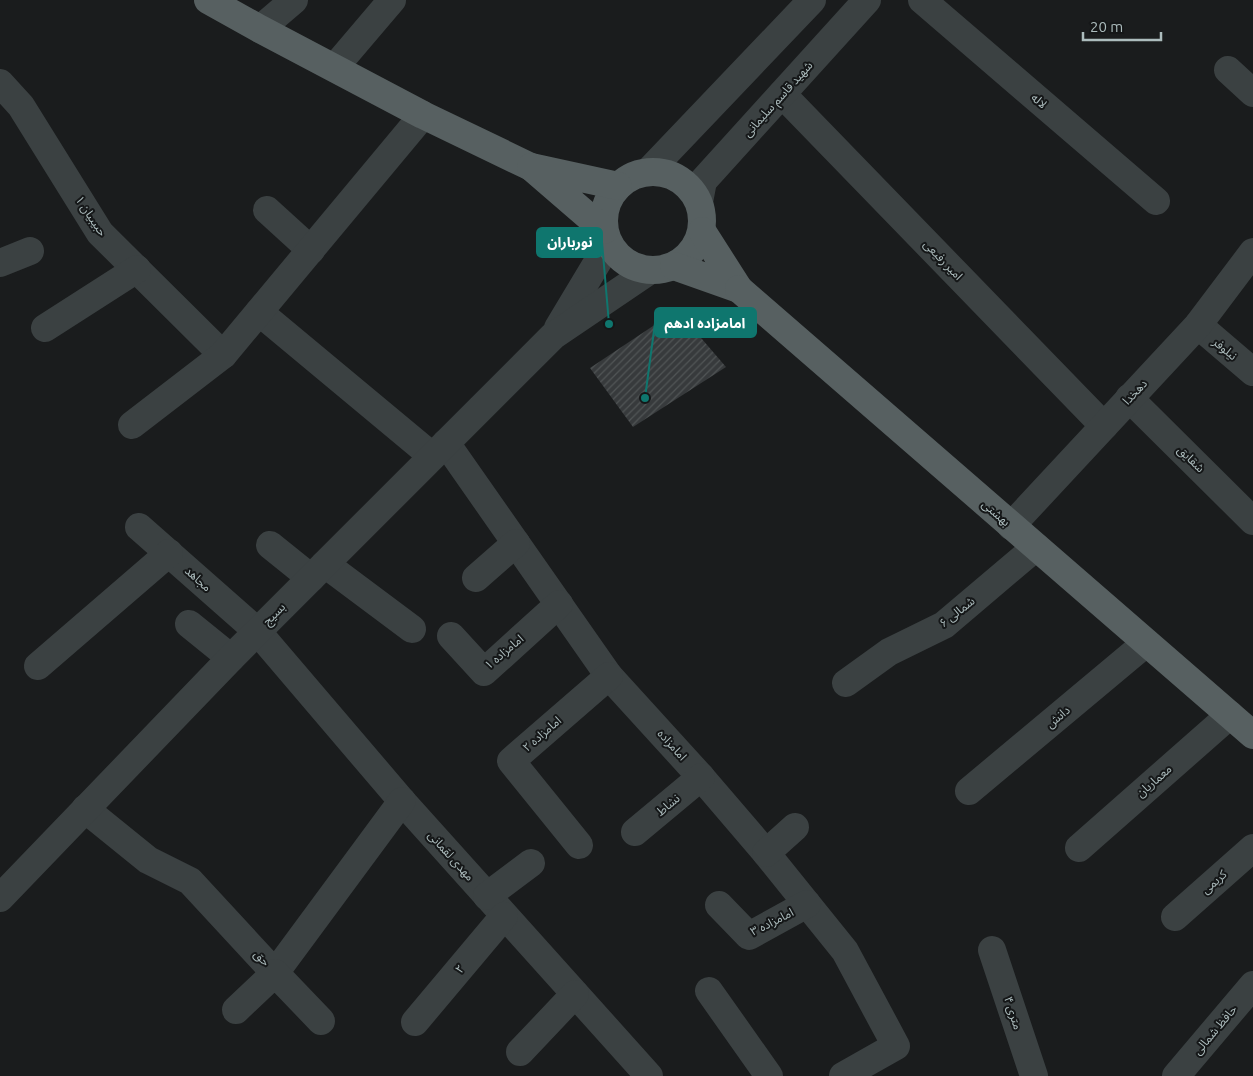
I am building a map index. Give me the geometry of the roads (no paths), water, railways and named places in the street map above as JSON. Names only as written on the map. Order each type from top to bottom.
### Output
[{"type":"main road","points":[[208,0],[423,114],[531,167],[618,186]]},
{"type":"main road","points":[[531,167],[607,237],[618,257],[633,266],[662,268],[739,289]]},
{"type":"main road","points":[[607,237],[604,214],[609,199],[618,186],[632,176],[648,172],[664,173],[679,179],[691,189],[699,202],[703,216],[702,231],[697,246],[687,258],[662,268]]},
{"type":"main road","points":[[702,231],[739,289]]},
{"type":"main road","name":"بهشتی","points":[[739,289],[1253,735]]},
{"type":"street","points":[[260,29],[294,0]]},
{"type":"street","points":[[335,67],[392,0]]},
{"type":"street","points":[[648,172],[812,0]]},
{"type":"street","name":"شهید قاسم سلیمانی","points":[[699,202],[704,182],[866,0]]},
{"type":"street","name":"لاله","points":[[922,0],[1156,201]]},
{"type":"street","points":[[1228,70],[1253,93]]},
{"type":"street","name":"حبیبیان ۱","points":[[0,83],[21,106],[100,233],[222,355]]},
{"type":"street","name":"امیر رفیعی","points":[[782,94],[1104,426]]},
{"type":"street","points":[[132,426],[222,355],[423,114]]},
{"type":"street","points":[[266,210],[311,250]]},
{"type":"street","points":[[553,336],[607,237]]},
{"type":"street","points":[[0,263],[30,251]]},
{"type":"street","name":"دهخدا","points":[[1011,526],[1198,325],[1253,252]]},
{"type":"street","points":[[553,336],[662,268]]},
{"type":"street","points":[[45,328],[137,269]]},
{"type":"street","name":"امامزاده","points":[[259,312],[439,450],[516,543],[609,676],[701,777],[766,853],[845,951],[896,1046],[843,1076]]},
{"type":"street","name":"نیلوفر","points":[[1198,325],[1253,372]]},
{"type":"street","name":"بسیج","points":[[0,898],[257,631],[553,336]]},
{"type":"street","name":"شقایق","points":[[1129,398],[1253,520]]},
{"type":"street","name":"مجاهد","points":[[139,527],[257,631]]},
{"type":"street","points":[[476,578],[516,543]]},
{"type":"street","points":[[270,545],[318,571],[412,629]]},
{"type":"street","name":"شمالی ۶","points":[[846,683],[889,652],[944,625],[1036,547]]},
{"type":"street","points":[[38,666],[170,553]]},
{"type":"street","name":"امامزاده ۱","points":[[452,636],[484,672],[559,604]]},
{"type":"street","points":[[189,624],[231,658]]},
{"type":"street","name":"مهدی لقمانی","points":[[257,631],[402,801],[575,994],[639,1073]]},
{"type":"street","name":"دانش","points":[[969,791],[1146,643]]},
{"type":"street","name":"امامزاده ۲","points":[[579,845],[511,761],[609,676]]},
{"type":"street","name":"معماریان","points":[[1079,848],[1230,715]]},
{"type":"street","name":"نشاط","points":[[635,832],[701,777]]},
{"type":"street","name":"حق","points":[[85,809],[148,860],[190,881],[275,973],[402,801]]},
{"type":"street","points":[[766,853],[795,827]]},
{"type":"street","name":"کریمی","points":[[1175,916],[1253,848]]},
{"type":"street","points":[[487,896],[531,863]]},
{"type":"street","name":"امامزاده ۳","points":[[718,905],[749,936],[807,904]]},
{"type":"street","name":"۲","points":[[415,1022],[504,916]]},
{"type":"street","name":"۴ متری","points":[[992,950],[1034,1076]]},
{"type":"street","points":[[236,1010],[275,973],[321,1022]]},
{"type":"street","name":"حافظ شمالی","points":[[1186,1073],[1252,989]]},
{"type":"street","points":[[709,991],[769,1076]]},
{"type":"street","points":[[520,1052],[575,994]]},
{"type":"place","name":"نورباران","points":[[609,324]]},
{"type":"place","name":"امامزاده ادهم","points":[[645,398]]}]
